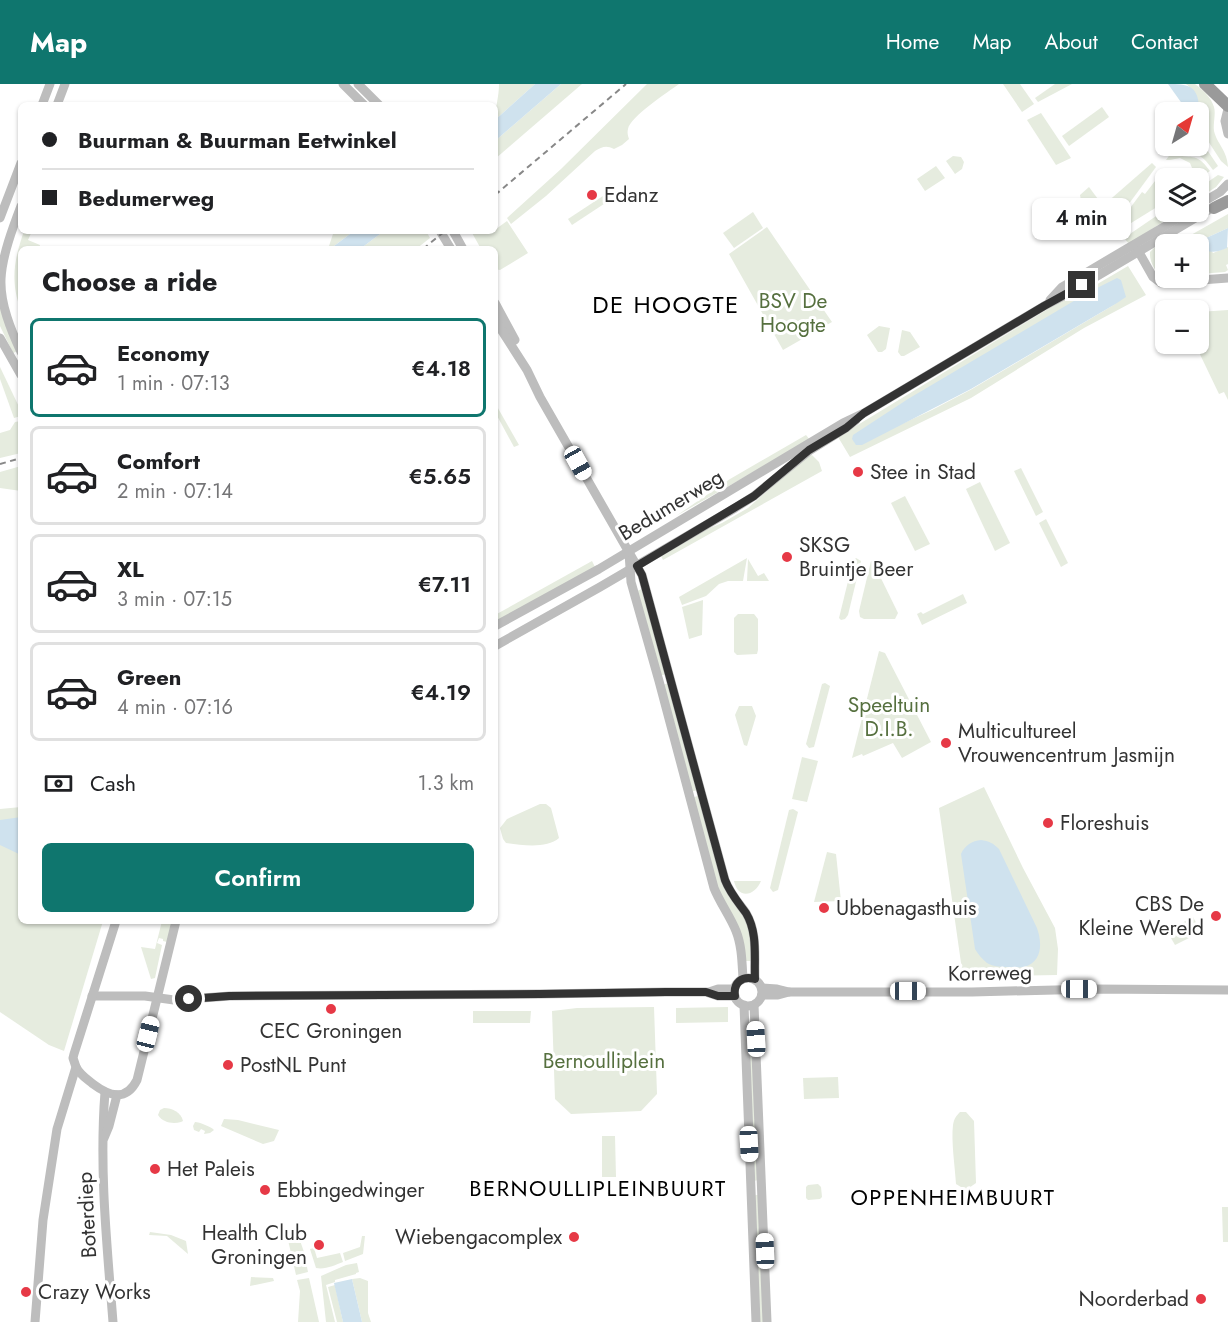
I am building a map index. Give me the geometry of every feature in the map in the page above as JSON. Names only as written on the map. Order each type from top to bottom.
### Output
[{"type":"highway","points":[[1205,84],[1228,107]]},
{"type":"highway","points":[[1214,208],[1228,199]]},
{"type":"main road","points":[[43,102],[50,84]]},
{"type":"main road","points":[[58,102],[65,84]]},
{"type":"main road","points":[[343,84],[361,102]]},
{"type":"main road","points":[[358,84],[377,102]]},
{"type":"main road","points":[[1228,107],[1225,121],[1228,134]]},
{"type":"main road","points":[[0,218],[18,171]]},
{"type":"main road","points":[[1209,198],[1228,184]]},
{"type":"main road","points":[[5,204],[18,207]]},
{"type":"main road","name":"Bedumerweg","points":[[1137,248],[1214,208]]},
{"type":"main road","points":[[18,215],[1,278],[8,319],[18,344]]},
{"type":"main road","name":"Bedumerweg","points":[[498,624],[629,551],[843,423],[864,413],[1067,294],[1175,222]]},
{"type":"main road","points":[[1137,248],[1153,277],[1161,283],[1228,278]]},
{"type":"main road","points":[[498,309],[522,353],[527,370]]},
{"type":"main road","points":[[498,325],[527,370],[540,397],[629,551],[633,568],[631,582],[714,888],[740,945],[743,979]]},
{"type":"main road","points":[[0,338],[18,370]]},
{"type":"main road","name":"Bedumerweg","points":[[498,644],[754,496],[809,450],[846,428],[864,413]]},
{"type":"main road","points":[[633,568],[642,575],[725,880],[746,914],[753,933],[755,979]]},
{"type":"main road","points":[[115,924],[73,1058],[80,1074],[105,1092],[117,1095],[128,1091],[137,1080],[175,924]]},
{"type":"main road","points":[[743,979],[755,979],[760,983],[762,992],[759,1001],[749,1005],[738,1002],[734,992],[738,982],[743,979]]},
{"type":"main road","name":"Korreweg","points":[[762,992],[777,988],[789,992],[1228,990]]},
{"type":"main road","points":[[92,996],[145,996],[174,1000],[229,996],[706,992],[718,996],[734,992]]},
{"type":"main road","points":[[749,1005],[756,1322]]},
{"type":"main road","points":[[749,1005],[767,1322]]},
{"type":"main road","points":[[35,1322],[43,1220],[57,1130],[76,1067]]},
{"type":"main road","name":"Boterdiep","points":[[105,1092],[102,1142],[105,1226],[113,1322]]},
{"type":"main road","name":"Boterdiep","points":[[102,1142],[109,1126],[117,1095]]},
{"type":"green space","points":[[499,84],[535,84],[498,117]]},
{"type":"green space","points":[[561,84],[582,84],[498,156],[498,138]]},
{"type":"green space","points":[[647,84],[679,84],[635,118],[628,129],[629,139],[622,145],[614,149],[604,147],[595,151],[546,196],[511,224],[507,218],[561,169]]},
{"type":"green space","points":[[1003,84],[1020,84],[1034,104],[1022,112]]},
{"type":"green space","points":[[1055,84],[1072,84],[1038,102],[1035,98]]},
{"type":"green space","points":[[1186,84],[1195,84],[1213,103],[1214,131],[1226,156],[1228,167],[1221,161],[1209,142],[1209,102],[1196,102]]},
{"type":"green space","points":[[1102,107],[1109,117],[1069,146],[1062,136]]},
{"type":"green space","points":[[1041,113],[1071,158],[1056,165],[1027,120]]},
{"type":"green space","points":[[1209,153],[1218,166],[1213,170],[1198,156],[1209,156]]},
{"type":"green space","points":[[953,156],[961,157],[964,162],[962,169],[955,174],[946,161]]},
{"type":"green space","points":[[1169,156],[1197,158],[1208,168],[1192,168],[1190,163],[1180,158],[1166,160]]},
{"type":"green space","points":[[1152,163],[1156,167],[1117,220],[1105,204]]},
{"type":"green space","points":[[936,166],[945,178],[925,191],[917,179]]},
{"type":"green space","points":[[1218,175],[1224,177],[1209,192],[1209,181]]},
{"type":"green space","points":[[1155,181],[1155,208],[1123,228],[1119,223],[1142,192],[1145,194]]},
{"type":"green space","points":[[1089,187],[1115,222],[1104,237],[1089,218],[1081,200],[1080,195]]},
{"type":"green space","name":"Edanz","points":[[609,192],[613,198],[572,225],[568,219]]},
{"type":"green space","points":[[753,212],[763,228],[734,248],[723,233]]},
{"type":"green space","points":[[1228,214],[1228,228],[1209,237],[1209,234],[1193,234]]},
{"type":"green space","points":[[1155,217],[1155,222],[1163,222],[1129,244],[1124,238]]},
{"type":"green space","points":[[507,221],[528,253],[500,270],[498,270],[498,246],[479,246],[473,234],[498,234],[498,228]]},
{"type":"green space","name":"BSV De Hoogte","points":[[767,227],[832,322],[783,350],[729,254]]},
{"type":"green space","points":[[23,234],[31,234],[28,240],[40,245],[40,246],[20,246]]},
{"type":"green space","points":[[333,234],[350,234],[334,246],[329,246]]},
{"type":"green space","points":[[380,234],[428,234],[430,238],[420,246],[364,246]]},
{"type":"green space","points":[[1155,247],[1155,269],[1152,264],[1150,252]]},
{"type":"green space","points":[[1209,247],[1213,253],[1228,247],[1228,264],[1226,265],[1228,270],[1209,273]]},
{"type":"green space","points":[[18,252],[18,300],[15,290]]},
{"type":"green space","points":[[1128,266],[1146,295],[1084,328],[971,398],[850,457],[838,437],[1079,290],[1094,286]],"holes":[[[1117,303],[972,389],[856,445]]]},
{"type":"green space","points":[[0,295],[18,351],[13,353],[0,326]]},
{"type":"green space","points":[[1228,310],[1228,400],[1224,392],[1219,394],[1200,354],[1209,354],[1209,311]]},
{"type":"green space","points":[[879,326],[890,328],[886,349],[882,352],[878,352],[867,335]]},
{"type":"green space","points":[[902,330],[910,332],[920,347],[904,356],[898,352]]},
{"type":"green space","points":[[0,367],[18,405],[18,417],[14,418],[0,379]]},
{"type":"green space","points":[[498,408],[519,445],[514,447],[498,418]]},
{"type":"green space","points":[[15,422],[18,422],[18,454],[0,458],[0,433],[10,430]]},
{"type":"green space","points":[[806,435],[810,440],[676,516],[730,479]]},
{"type":"green space","points":[[812,455],[819,462],[822,471],[663,560],[661,556],[698,533],[748,508],[803,459]]},
{"type":"green space","points":[[18,467],[18,491],[0,488],[0,472]]},
{"type":"green space","points":[[1021,468],[1043,512],[1036,516],[1014,471]]},
{"type":"green space","points":[[980,482],[1010,543],[995,551],[966,489]]},
{"type":"green space","points":[[905,496],[930,544],[915,551],[891,503]]},
{"type":"green space","points":[[1046,519],[1068,563],[1061,567],[1039,523]]},
{"type":"green space","points":[[747,558],[743,581],[728,581],[719,584],[706,596],[682,605],[679,597]]},
{"type":"green space","points":[[856,558],[861,561],[848,615],[841,620],[839,618],[853,561]]},
{"type":"green space","points":[[748,559],[758,576],[764,573],[769,581],[747,581]]},
{"type":"green space","points":[[592,561],[595,567],[498,622],[498,613]]},
{"type":"green space","points":[[871,561],[898,613],[895,619],[860,617],[859,611]]},
{"type":"green space","points":[[644,588],[667,674],[659,676],[637,591]]},
{"type":"green space","points":[[963,594],[967,603],[922,625],[917,614],[921,612],[923,614]]},
{"type":"green space","points":[[703,600],[702,635],[689,639],[682,607]]},
{"type":"green space","points":[[738,614],[754,614],[758,619],[757,654],[737,655],[734,652],[734,618]]},
{"type":"green space","name":"Speeltuin D.I.B.","points":[[879,651],[885,653],[931,742],[902,758],[893,743],[863,756],[862,754],[852,758]]},
{"type":"green space","points":[[669,683],[698,790],[690,792],[662,685]]},
{"type":"green space","points":[[822,684],[830,686],[814,747],[809,748],[806,744]]},
{"type":"green space","points":[[739,706],[752,706],[756,716],[747,746],[744,745],[735,715]]},
{"type":"green space","points":[[802,757],[818,761],[807,802],[792,799]]},
{"type":"green space","points":[[984,787],[1055,928],[1058,949],[1057,975],[963,977],[939,808]]},
{"type":"green space","points":[[700,795],[724,884],[744,917],[751,934],[751,961],[745,961],[721,899],[692,798]]},
{"type":"green space","points":[[540,804],[546,804],[551,808],[559,838],[541,845],[506,843],[500,828],[507,819]]},
{"type":"green space","points":[[18,807],[18,924],[102,924],[64,1051],[49,1045],[0,1012],[0,809]]},
{"type":"green space","points":[[793,809],[798,812],[778,890],[773,892],[770,888],[789,810]]},
{"type":"green space","points":[[827,852],[836,854],[841,901],[814,902]]},
{"type":"green space","points":[[734,881],[761,881],[755,890],[747,894],[739,891]]},
{"type":"green space","points":[[1193,917],[1201,932],[1175,945],[1167,931]]},
{"type":"green space","points":[[161,924],[173,924],[167,942],[159,938],[157,943],[162,945],[155,978],[151,979],[141,947],[155,949]]},
{"type":"green space","name":"Bernoulliplein","points":[[654,1007],[657,1094],[641,1111],[571,1114],[555,1099],[552,1011],[577,1008]]},
{"type":"green space","points":[[728,1007],[728,1022],[676,1023],[676,1008]]},
{"type":"green space","points":[[473,1011],[531,1011],[530,1023],[473,1023]]},
{"type":"green space","points":[[748,1022],[752,1022],[759,1180],[753,1181]]},
{"type":"green space","points":[[838,1077],[839,1098],[804,1099],[803,1078]]},
{"type":"green space","points":[[164,1108],[176,1111],[183,1121],[172,1123],[163,1120],[158,1115]]},
{"type":"green space","points":[[960,1112],[966,1112],[974,1121],[976,1183],[966,1190],[956,1184],[953,1154],[953,1125]]},
{"type":"green space","points":[[224,1119],[279,1130],[274,1141],[263,1144],[221,1126]]},
{"type":"green space","points":[[195,1122],[214,1130],[204,1134],[205,1131],[201,1129],[199,1132],[194,1130]]},
{"type":"green space","points":[[602,1136],[615,1136],[616,1177],[602,1177]]},
{"type":"green space","points":[[818,1184],[821,1187],[822,1197],[808,1200],[806,1187]]},
{"type":"green space","points":[[752,1195],[760,1195],[765,1322],[759,1322]]},
{"type":"green space","points":[[1222,1207],[1228,1207],[1228,1242],[1223,1242]]},
{"type":"green space","points":[[296,1229],[308,1272],[296,1275],[288,1240],[285,1240],[283,1232]]},
{"type":"green space","points":[[150,1232],[171,1235],[186,1241],[188,1254],[167,1236],[149,1235]]},
{"type":"green space","points":[[362,1236],[365,1236],[363,1254],[345,1261],[343,1253],[360,1247]]},
{"type":"green space","points":[[314,1248],[317,1258],[340,1253],[343,1262],[326,1268],[316,1268],[310,1249]]},
{"type":"green space","points":[[357,1263],[359,1272],[326,1285],[335,1322],[326,1322],[321,1276],[346,1265]]},
{"type":"green space","points":[[251,1277],[273,1278],[274,1281],[250,1286]]},
{"type":"green space","points":[[309,1278],[319,1322],[298,1322],[300,1291],[297,1280]]},
{"type":"green space","points":[[360,1278],[368,1281],[368,1313],[371,1322],[362,1322],[352,1279]]},
{"type":"green space","points":[[335,1285],[343,1322],[337,1322],[328,1287]]},
{"type":"water","points":[[535,84],[561,84],[498,138],[498,117]]},
{"type":"water","points":[[1168,84],[1186,85],[1194,90],[1198,102],[1181,102]]},
{"type":"water","points":[[1228,228],[1227,248],[1213,252],[1209,251],[1209,237]]},
{"type":"water","points":[[350,234],[380,234],[364,246],[334,246]]},
{"type":"water","points":[[1117,278],[1121,280],[1126,297],[1117,303],[971,389],[862,445],[856,445],[852,439],[853,435],[908,399],[1089,292]]},
{"type":"water","points":[[18,817],[18,854],[0,845],[0,820]]},
{"type":"water","points":[[981,840],[999,849],[1037,928],[1040,951],[1035,961],[1024,967],[1001,967],[989,964],[975,949],[961,854],[969,844]]},
{"type":"water","points":[[352,1279],[362,1322],[343,1322],[334,1283]]},
{"type":"railway","points":[[498,192],[626,84]]},
{"type":"railway","points":[[427,246],[441,234]]},
{"type":"railway","points":[[0,464],[18,459]]},
{"type":"place","name":"Edanz","points":[[592,195]]},
{"type":"place","name":"Stee in Stad","points":[[858,472]]},
{"type":"place","name":"SKSG Bruintje Beer","points":[[787,557]]},
{"type":"place","name":"Multicultureel Vrouwencentrum Jasmijn","points":[[946,743]]},
{"type":"place","name":"Floreshuis","points":[[1048,823]]},
{"type":"place","name":"Ubbenagasthuis","points":[[824,908]]},
{"type":"place","name":"CBS De Kleine Wereld","points":[[1216,916]]},
{"type":"place","name":"CEC Groningen","points":[[331,1009]]},
{"type":"place","name":"PostNL Punt","points":[[228,1065]]},
{"type":"place","name":"Het Paleis","points":[[155,1169]]},
{"type":"place","name":"Ebbingedwinger","points":[[265,1190]]},
{"type":"place","name":"Wiebengacomplex","points":[[574,1237]]},
{"type":"place","name":"Health Club Groningen","points":[[319,1245]]},
{"type":"place","name":"Crazy Works","points":[[26,1292]]},
{"type":"place","name":"Noorderbad","points":[[1201,1299]]},
{"type":"district","name":"DE HOOGTE","points":[[666,305]]},
{"type":"district","name":"BERNOULLIPLEINBUURT","points":[[598,1188]]},
{"type":"district","name":"OPPENHEIMBUURT","points":[[953,1197]]},
{"type":"route","points":[[189,999],[229,996],[666,992],[706,992],[718,996],[735,996],[735,988],[740,980],[755,979],[753,933],[746,914],[725,880],[642,575],[637,566],[754,496],[809,450],[846,428],[864,413],[1082,285]]}]
